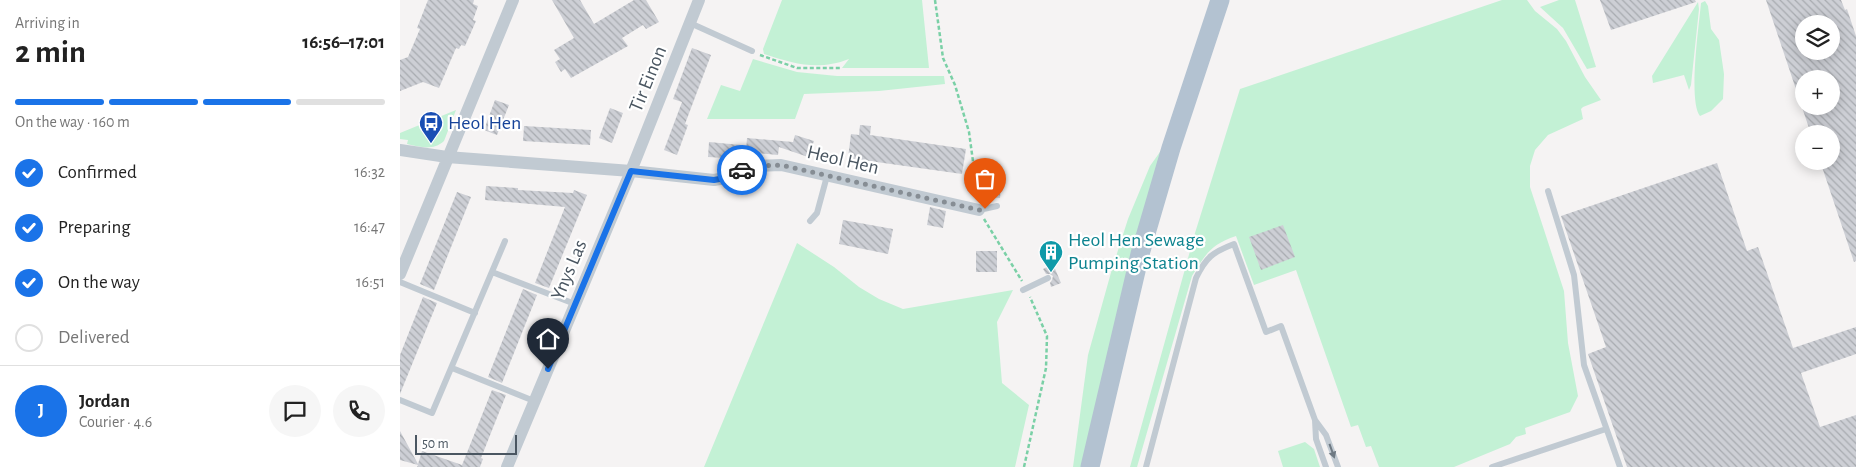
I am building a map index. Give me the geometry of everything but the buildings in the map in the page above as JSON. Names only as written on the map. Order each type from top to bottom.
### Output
[{"type":"main road","points":[[1090,467],[1140,254],[1171,148],[1220,0]]},
{"type":"street","points":[[400,274],[513,0]]},
{"type":"street","name":"Tir Einon","points":[[631,171],[699,0]]},
{"type":"street","name":"Heol Hen","points":[[400,150],[447,157],[631,171],[714,180],[730,177],[742,170],[759,166],[781,165],[979,210]]},
{"type":"street","name":"Ynys Las","points":[[507,467],[631,171]]},
{"type":"lane","points":[[690,23],[752,51]]},
{"type":"lane","points":[[810,221],[817,213],[827,176]]},
{"type":"lane","points":[[1548,191],[1574,275],[1584,364],[1620,467]]},
{"type":"lane","points":[[979,210],[997,206]]},
{"type":"lane","points":[[400,400],[432,414],[506,241]]},
{"type":"lane","points":[[1146,467],[1196,278],[1204,261],[1217,250],[1234,244],[1266,332],[1281,326],[1315,420],[1326,435],[1338,467]]},
{"type":"lane","points":[[492,272],[575,304]]},
{"type":"lane","points":[[1024,289],[1048,278]]},
{"type":"lane","points":[[400,282],[475,313]]},
{"type":"lane","points":[[452,368],[534,401]]},
{"type":"lane","points":[[1315,420],[1316,439],[1326,467]]},
{"type":"lane","points":[[1492,467],[1606,429]]},
{"type":"path","points":[[935,0],[943,58],[955,84],[969,132],[979,210],[1024,289],[1047,336],[1046,368],[1024,467]]},
{"type":"path","points":[[752,51],[797,68],[842,68]]},
{"type":"green space","points":[[782,0],[922,0],[929,68],[842,68],[849,59],[827,65],[806,65],[764,54],[763,49]]},
{"type":"green space","points":[[1502,0],[1527,0],[1535,11],[1557,29],[1601,100],[1581,109],[1583,119],[1548,135],[1535,150],[1530,166],[1530,187],[1564,291],[1568,343],[1578,396],[1570,412],[1525,428],[1526,434],[1516,437],[1510,444],[1454,467],[1379,467],[1371,446],[1366,447],[1358,425],[1351,427],[1296,270],[1254,285],[1236,236],[1214,247],[1192,276],[1137,467],[1130,467],[1195,233],[1240,89]]},
{"type":"green space","points":[[1559,0],[1575,0],[1596,67],[1587,69],[1563,28],[1540,7]]},
{"type":"green space","points":[[1705,1],[1708,6],[1711,29],[1719,40],[1724,74],[1723,99],[1711,111],[1700,116],[1695,95],[1695,62],[1701,3]]},
{"type":"green space","points":[[1698,2],[1699,9],[1689,90],[1684,75],[1653,83],[1652,76]]},
{"type":"green space","points":[[753,59],[797,72],[837,76],[944,76],[945,84],[879,91],[804,94],[795,119],[707,119],[721,85],[740,91]]},
{"type":"green space","points":[[456,110],[444,141],[440,144],[422,147],[407,144],[408,140],[400,139],[400,133]]},
{"type":"green space","points":[[1167,142],[1082,467],[1073,467],[1088,355],[1112,269],[1128,219],[1150,166]]},
{"type":"green space","points":[[797,243],[834,267],[859,287],[879,299],[903,309],[1013,290],[997,322],[1002,383],[1029,405],[1015,467],[704,467]]},
{"type":"green space","points":[[1305,442],[1314,449],[1320,467],[1283,467],[1278,451]]},
{"type":"way so far","points":[[742,170],[759,166],[781,165],[979,210],[985,209]]},
{"type":"place","name":"Heol Hen","points":[[431,144]]},
{"type":"place","name":"Heol Hen Sewage Pumping Station","points":[[1051,273]]},
{"type":"route","points":[[548,369],[631,171],[714,180],[730,177],[742,170]]}]
